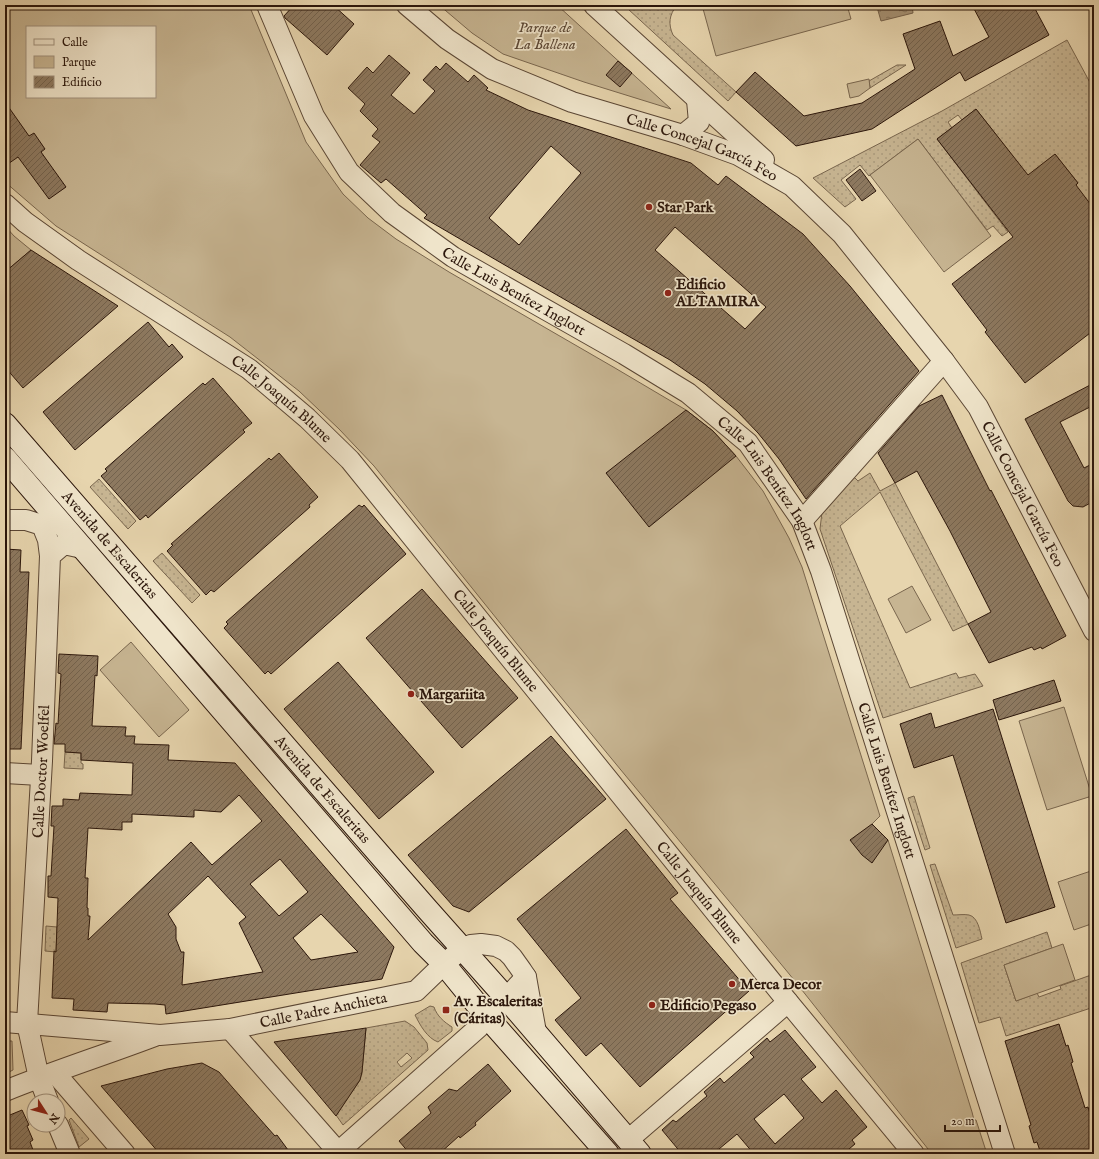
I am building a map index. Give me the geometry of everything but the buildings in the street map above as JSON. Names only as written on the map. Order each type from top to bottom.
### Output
[{"type":"street","name":"Calle Luis Benítez Inglott","points":[[267,5],[314,116],[349,172],[392,213],[453,257],[624,354],[688,393],[748,443],[802,521],[821,571],[1005,1154]]},
{"type":"street","name":"Calle Concejal García Feo","points":[[407,5],[448,39],[492,68],[572,102],[682,135],[738,155],[792,186],[842,234],[944,361],[978,407],[1094,631]]},
{"type":"street","points":[[594,5],[792,186]]},
{"type":"street","points":[[682,135],[700,122],[697,100]]},
{"type":"street","name":"Calle Joaquín Blume","points":[[5,204],[25,222],[78,260],[249,369],[308,418],[350,460],[788,1002],[914,1154]]},
{"type":"street","points":[[802,521],[944,361]]},
{"type":"street","name":"Avenida de Escaleritas","points":[[5,424],[536,1032],[634,1147]]},
{"type":"street","name":"Avenida de Escaleritas","points":[[5,458],[423,943],[444,964],[484,1022],[519,1052],[607,1154]]},
{"type":"street","name":"Calle Doctor Woelfel","points":[[5,520],[26,520],[42,526],[48,540],[50,556],[27,1023],[47,1075],[48,1093]]},
{"type":"street","points":[[50,556],[64,544],[82,548]]},
{"type":"street","points":[[5,773],[40,775]]},
{"type":"street","points":[[416,991],[429,964],[423,943]]},
{"type":"street","points":[[416,991],[462,949],[471,945],[481,944],[496,946],[506,951],[512,957],[526,977],[536,1032]]},
{"type":"street","points":[[230,1029],[338,1153],[484,1022],[526,977]]},
{"type":"street","name":"Calle Padre Anchieta","points":[[160,1035],[230,1029],[416,991]]},
{"type":"street","points":[[634,1147],[788,1002]]},
{"type":"street","points":[[5,1022],[160,1035]]},
{"type":"street","points":[[5,1091],[160,1035]]},
{"type":"street","points":[[47,1075],[125,1154]]},
{"type":"street","points":[[61,1133],[70,1154]]},
{"type":"green space","points":[[5,5],[249,5],[306,142],[343,194],[368,218],[396,239],[449,272],[686,410],[713,431],[736,456],[763,491],[789,538],[802,567],[880,816],[872,824],[878,830],[877,832],[888,840],[974,1120],[976,1120],[987,1154],[932,1154],[790,975],[517,644],[374,466],[339,429],[299,391],[230,337],[56,226],[5,182]]},
{"type":"green space","name":"Parque de La Ballena","points":[[439,5],[557,5],[671,109],[584,82],[503,54],[472,33]]},
{"type":"green space","points":[[644,5],[677,5],[672,12],[670,20],[670,27],[673,35],[736,92],[728,101],[628,9]]},
{"type":"green space","points":[[702,5],[847,5],[851,19],[716,56]]},
{"type":"green space","points":[[1067,40],[1094,90],[1094,209],[1067,192],[1078,183],[1055,154],[1035,185],[976,109],[962,120],[958,115],[948,122],[952,128],[937,139],[1008,232],[1002,236],[993,226],[987,230],[918,139],[869,176],[860,165],[841,180],[856,199],[845,207],[813,178],[942,111]]},
{"type":"green space","points":[[897,65],[906,65],[870,88],[869,81]]},
{"type":"green space","points":[[869,79],[870,88],[859,96],[850,98],[847,84]]},
{"type":"green space","points":[[918,139],[991,236],[944,272],[870,175]]},
{"type":"green space","points":[[5,226],[14,236],[31,250],[5,272]]},
{"type":"green space","points":[[870,473],[880,491],[895,483],[968,624],[953,631],[880,492],[840,526],[910,688],[956,673],[959,678],[975,674],[983,686],[883,718],[820,529],[822,512],[854,477],[858,481]]},
{"type":"green space","points":[[99,479],[136,521],[128,529],[90,487]]},
{"type":"green space","points":[[162,553],[200,595],[192,603],[153,561]]},
{"type":"green space","points":[[912,586],[931,620],[906,633],[888,599]]},
{"type":"green space","points":[[131,642],[189,710],[159,737],[100,670]]},
{"type":"green space","points":[[1064,707],[1092,796],[1047,810],[1019,721]]},
{"type":"green space","points":[[65,752],[81,753],[81,763],[83,764],[83,769],[64,768]]},
{"type":"green space","points":[[914,796],[930,848],[925,850],[908,798]]},
{"type":"green space","points":[[935,864],[953,915],[969,915],[975,918],[982,939],[956,948],[930,865]]},
{"type":"green space","points":[[1094,870],[1094,923],[1074,930],[1058,882]]},
{"type":"green space","points":[[46,926],[57,927],[56,952],[45,951]]},
{"type":"green space","points":[[1047,932],[1052,948],[1004,965],[1016,1001],[1037,993],[1039,997],[1061,989],[1060,986],[1094,974],[1094,1007],[1006,1036],[1000,1017],[979,1023],[961,963]]},
{"type":"green space","points":[[1063,944],[1075,980],[1016,1001],[1004,965]]},
{"type":"green space","points":[[430,1006],[434,1007],[441,1018],[452,1027],[452,1031],[438,1042],[430,1038],[415,1015]]},
{"type":"green space","points":[[405,1021],[414,1027],[427,1043],[428,1050],[343,1125],[336,1115],[360,1080],[366,1028]],"holes":[[[407,1053],[412,1058],[401,1067],[397,1062]]]},
{"type":"green space","points":[[5,1041],[12,1041],[13,1070],[5,1074]]},
{"type":"green space","points":[[71,1118],[89,1139],[79,1147],[69,1120]]},
{"type":"water","points":[[885,5],[912,5],[913,13],[881,21],[877,7]]},
{"type":"place","name":"Star Park","points":[[649,207]]},
{"type":"place","name":"Edificio ALTAMIRA","points":[[668,293]]},
{"type":"place","name":"Margariita","points":[[411,694]]},
{"type":"place","name":"Merca Decor","points":[[732,984]]},
{"type":"place","name":"Edificio Pegaso","points":[[652,1005]]},
{"type":"place","name":"Av. Escaleritas (Cáritas)","points":[[446,1010]]}]
